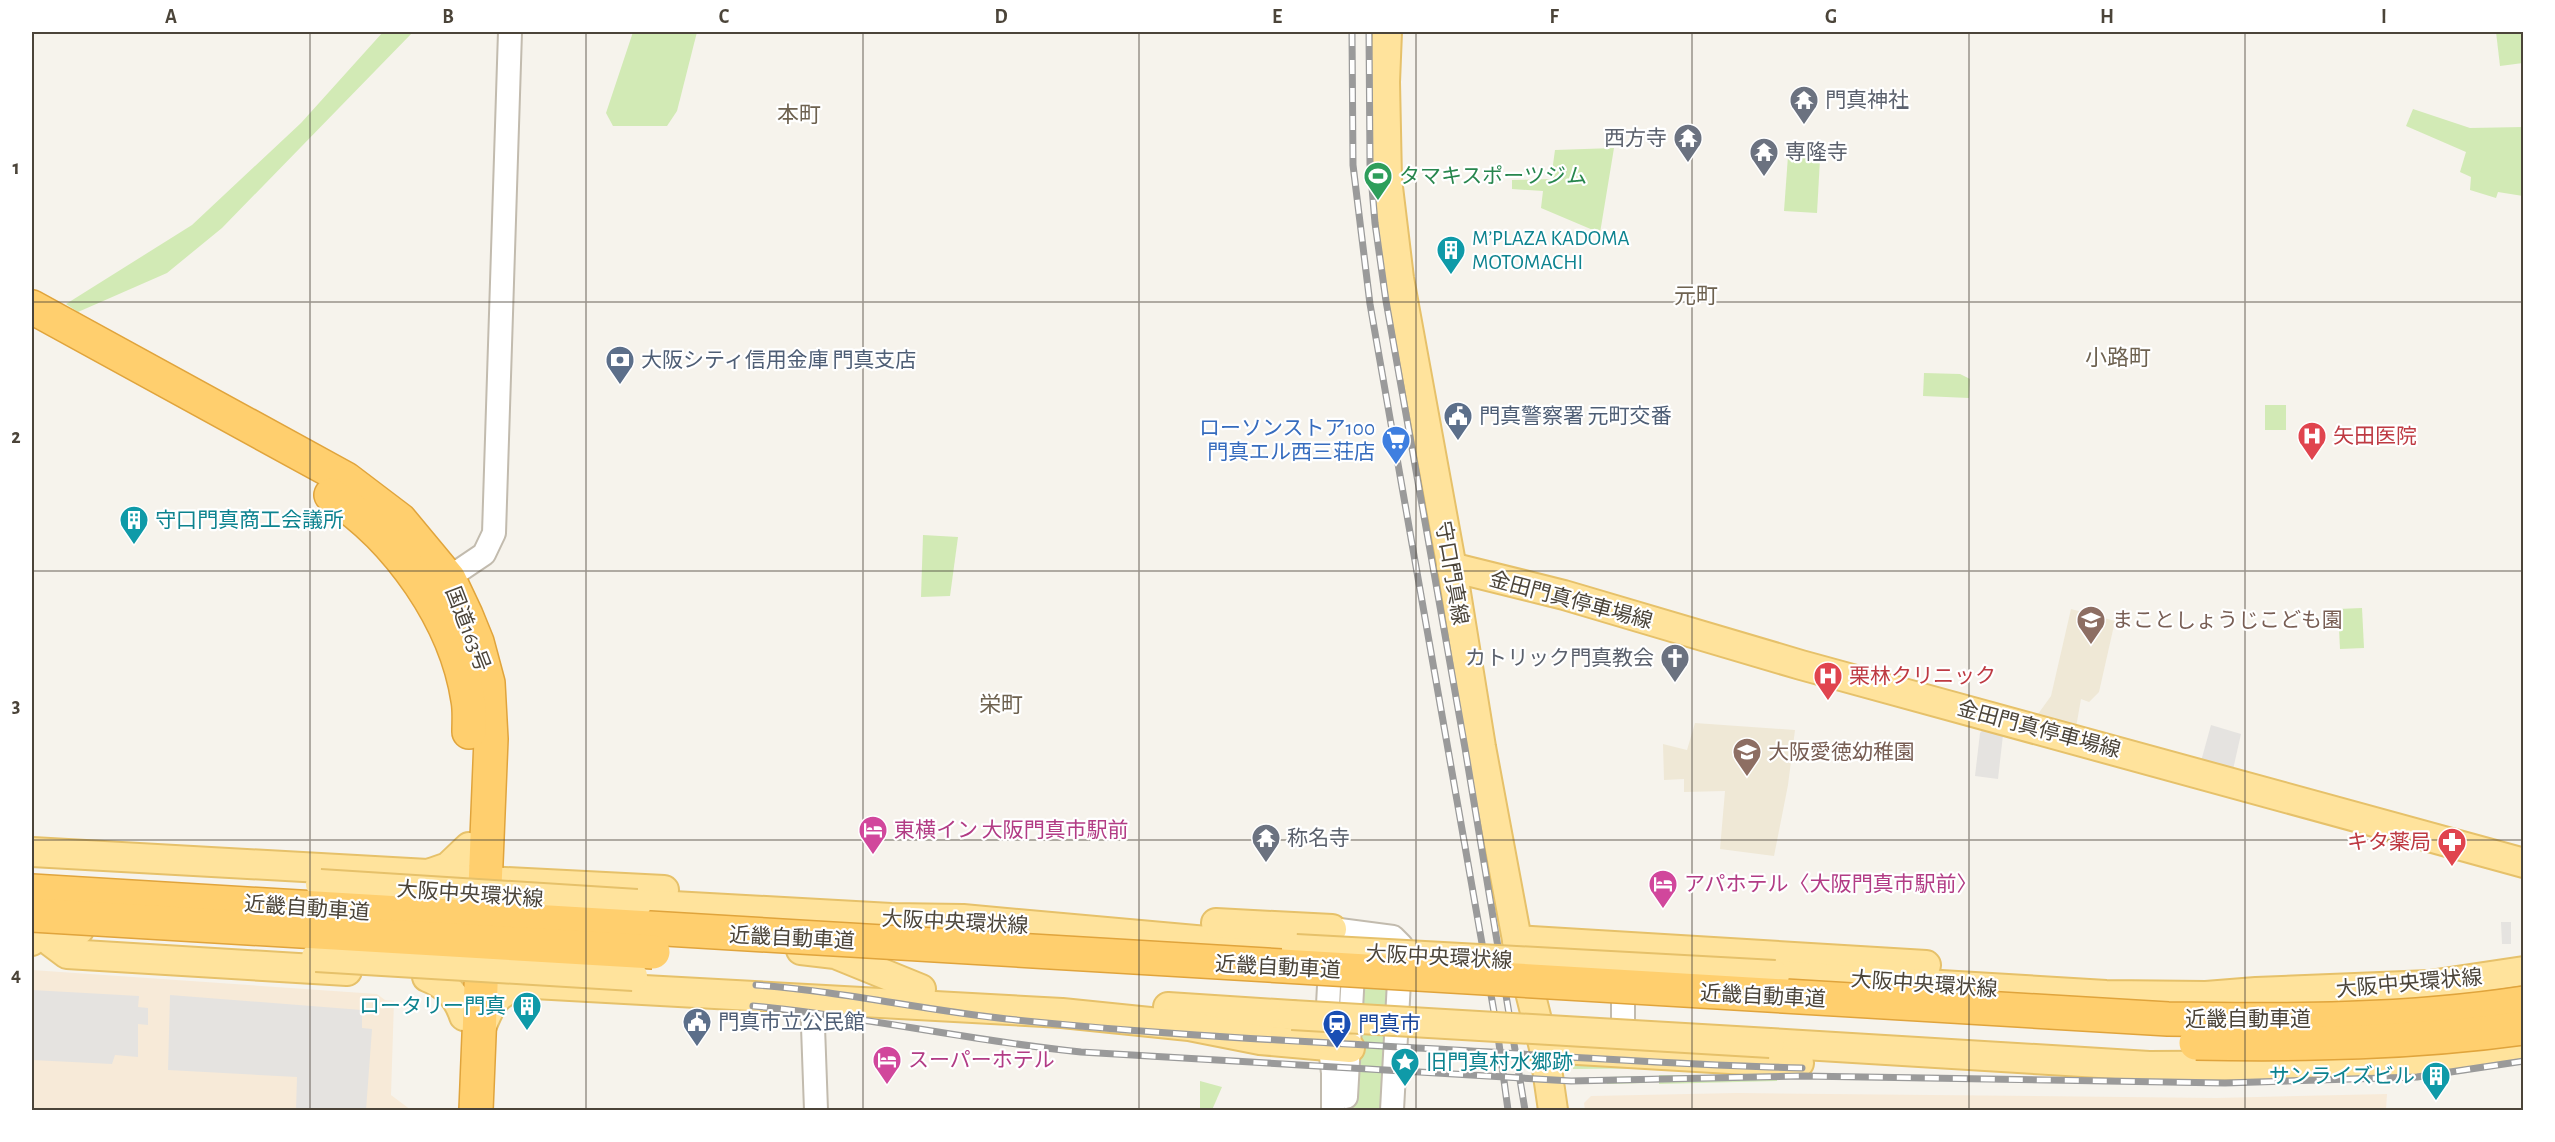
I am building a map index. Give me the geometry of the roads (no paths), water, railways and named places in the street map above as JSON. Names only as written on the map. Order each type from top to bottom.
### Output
[{"type":"highway","name":"国道163号","points":[[32,307],[346,479],[400,520],[438,586],[477,642],[488,683],[491,740],[488,814],[474,930]]},
{"type":"highway","name":"国道163号","points":[[32,328],[88,362],[230,435],[335,498],[351,509],[438,586],[468,699],[469,848],[474,930],[472,1025],[476,1110]]},
{"type":"highway","name":"近畿自動車道","points":[[32,891],[2168,1019],[2287,1021],[2396,1016],[2523,1003]]},
{"type":"highway","name":"近畿自動車道","points":[[32,915],[2170,1042],[2313,1044],[2396,1040],[2523,1028]]},
{"type":"highway","name":"国道163号","points":[[460,1110],[472,1025]]},
{"type":"main road","name":"守口門真線","points":[[1387,32],[1385,82],[1387,179],[1399,278],[1481,747],[1517,940],[1544,1048],[1553,1110]]},
{"type":"main road","name":"金田門真停車場線","points":[[1451,567],[1564,595],[1801,665],[2523,863]]},
{"type":"main road","points":[[488,814],[497,856],[503,866],[510,873],[536,882],[824,900],[891,918]]},
{"type":"main road","points":[[32,852],[428,874],[448,867],[469,848]]},
{"type":"main road","name":"大阪中央環状線","points":[[32,866],[637,904],[891,918],[963,919],[1296,949],[2106,995],[2206,996],[2430,985],[2523,971]]},
{"type":"main road","points":[[427,977],[474,930],[536,882]]},
{"type":"main road","points":[[32,884],[61,897],[112,908],[818,951],[849,959],[934,990],[1026,1011]]},
{"type":"main road","points":[[963,919],[1044,913],[1344,932]]},
{"type":"main road","points":[[38,941],[44,931],[60,929],[474,930],[818,926],[891,918]]},
{"type":"main road","points":[[1517,940],[1877,961],[2055,975],[2206,982],[2256,992]]},
{"type":"main road","points":[[38,941],[633,976],[934,990],[1163,1007],[2113,1065]]},
{"type":"main road","points":[[38,941],[67,954],[427,977],[442,984],[454,995],[472,1025],[497,997],[521,985],[1062,1013],[1189,1026],[1260,1041],[1340,1047]]},
{"type":"main road","points":[[2430,985],[2441,1017],[2447,1025],[2466,1026],[2523,1017]]},
{"type":"main road","points":[[1062,1013],[1163,1007]]},
{"type":"main road","points":[[1544,1048],[1921,1070],[2113,1065],[2359,1065],[2426,1061],[2523,1044]]},
{"type":"street","points":[[438,586],[484,554],[494,533],[510,32]]},
{"type":"street","points":[[1345,1110],[1340,1047],[1327,1024],[1344,932],[1393,937],[1401,945],[1392,1110]]},
{"type":"street","points":[[1623,947],[1623,1052]]},
{"type":"street","points":[[812,999],[816,1110]]},
{"type":"street","points":[[1333,1110],[1340,1047]]},
{"type":"railway","points":[[1352,32],[1353,165],[1370,304],[1497,1029],[1508,1110]]},
{"type":"railway","points":[[1369,32],[1370,164],[1375,223],[1386,301],[1465,748],[1525,1110]]},
{"type":"railway","points":[[756,985],[1007,1019],[1115,1029],[1620,1060],[1802,1068]]},
{"type":"railway","points":[[753,1006],[1081,1052],[1571,1081],[1802,1076],[2225,1083],[2417,1077],[2524,1061]]},
{"type":"place","name":"門真神社","points":[[1804,126]]},
{"type":"place","name":"西方寺","points":[[1688,164]]},
{"type":"place","name":"専隆寺","points":[[1764,178]]},
{"type":"place","name":"タマキスポーツジム","points":[[1378,202]]},
{"type":"place","name":"M’PLAZA KADOMA MOTOMACHI","points":[[1451,276]]},
{"type":"place","name":"大阪シティ信用金庫 門真支店","points":[[620,386]]},
{"type":"place","name":"門真警察署 元町交番","points":[[1458,442]]},
{"type":"place","name":"矢田医院","points":[[2312,462]]},
{"type":"place","name":"ローソンストア100 門真エル西三荘店","points":[[1396,466]]},
{"type":"place","name":"守口門真商工会議所","points":[[134,546]]},
{"type":"place","name":"まことしょうじこども園","points":[[2091,646]]},
{"type":"place","name":"カトリック門真教会","points":[[1675,684]]},
{"type":"place","name":"栗林クリニック","points":[[1828,702]]},
{"type":"place","name":"大阪愛徳幼稚園","points":[[1747,778]]},
{"type":"place","name":"東横イン 大阪門真市駅前","points":[[873,856]]},
{"type":"place","name":"称名寺","points":[[1266,864]]},
{"type":"place","name":"キタ薬局","points":[[2452,868]]},
{"type":"place","name":"アパホテル〈大阪門真市駅前〉","points":[[1663,910]]},
{"type":"place","name":"ロータリー門真","points":[[527,1032]]},
{"type":"place","name":"門真市立公民館","points":[[697,1048]]},
{"type":"place","name":"門真市","points":[[1337,1050]]},
{"type":"place","name":"スーパーホテル","points":[[887,1086]]},
{"type":"place","name":"旧門真村水郷跡","points":[[1405,1088]]},
{"type":"place","name":"サンライズビル","points":[[2436,1102]]},
{"type":"district","name":"本町","points":[[799,114]]},
{"type":"district","name":"元町","points":[[1696,295]]},
{"type":"district","name":"小路町","points":[[2118,357]]},
{"type":"district","name":"栄町","points":[[1001,704]]}]
